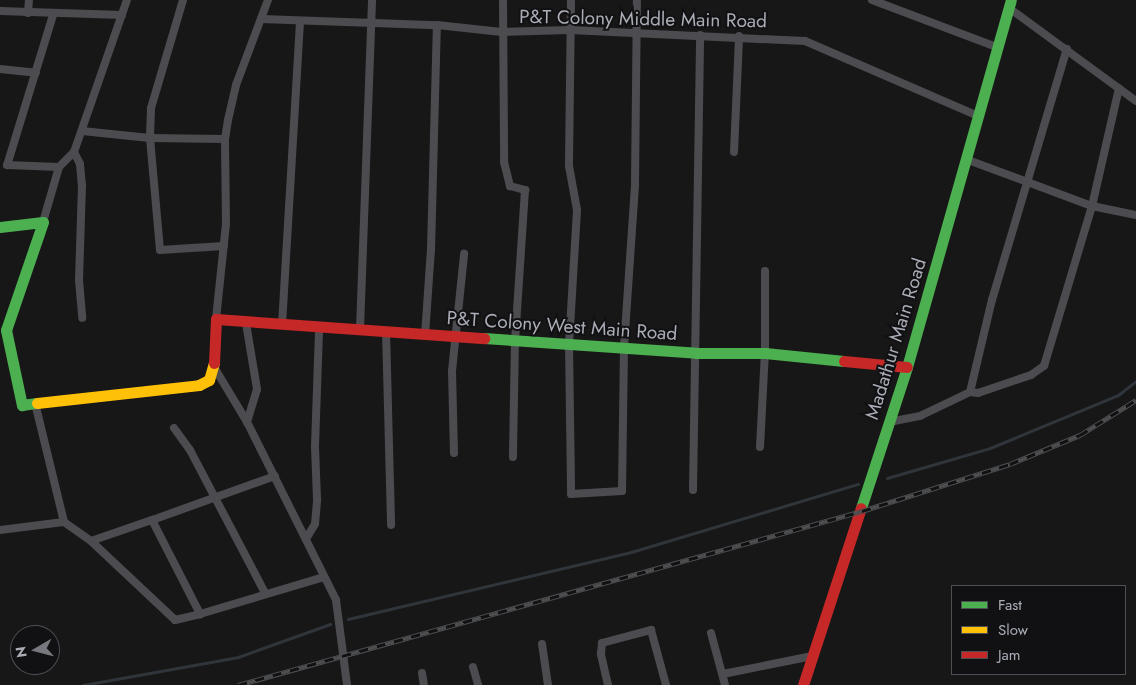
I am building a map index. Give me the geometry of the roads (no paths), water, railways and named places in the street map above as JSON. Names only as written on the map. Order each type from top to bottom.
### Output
[{"type":"street","points":[[28,13],[29,0]]},
{"type":"street","points":[[128,0],[74,152],[59,167],[43,222],[3,331],[22,405],[199,385],[209,380],[214,367],[216,320],[224,246],[225,140],[236,85],[268,0]]},
{"type":"street","points":[[183,0],[152,108],[150,138],[160,250],[224,246]]},
{"type":"street","points":[[360,329],[372,0]]},
{"type":"street","points":[[504,0],[502,32],[504,162],[510,186],[525,190],[515,339],[513,457]]},
{"type":"street","points":[[571,0],[569,166],[577,210],[569,343],[571,494],[622,491],[624,347],[635,184],[636,0]]},
{"type":"street","points":[[872,0],[999,48]]},
{"type":"street","points":[[1010,4],[1136,101]]},
{"type":"street","name":"Madathur Main Road","points":[[802,685],[907,368],[968,160],[978,116],[999,48],[1010,4]]},
{"type":"street","points":[[0,11],[53,15],[122,15]]},
{"type":"street","points":[[0,172],[7,165],[53,15]]},
{"type":"street","name":"P&T Colony Middle Main Road","points":[[261,19],[437,25],[502,32],[570,30],[739,36],[805,41],[978,116]]},
{"type":"street","points":[[282,324],[300,22]]},
{"type":"street","points":[[425,334],[431,250],[437,25]]},
{"type":"street","points":[[693,490],[700,35]]},
{"type":"street","points":[[734,152],[739,36]]},
{"type":"street","points":[[970,392],[992,300],[1030,182],[1067,49]]},
{"type":"street","points":[[0,69],[36,73]]},
{"type":"street","points":[[889,422],[920,416],[970,392],[978,393],[1030,376],[1044,366],[1092,206],[1119,88]]},
{"type":"street","points":[[82,131],[150,138],[225,140]]},
{"type":"street","points":[[74,152],[80,164],[82,185],[79,280],[82,318]]},
{"type":"street","points":[[968,160],[1092,206],[1136,215]]},
{"type":"street","points":[[7,165],[59,167]]},
{"type":"street","points":[[0,227],[43,222]]},
{"type":"street","points":[[454,453],[452,371],[464,254]]},
{"type":"street","points":[[760,447],[765,353],[765,271]]},
{"type":"street","name":"P&T Colony West Main Road","points":[[216,320],[282,324],[319,329],[456,334],[696,353],[765,353],[907,368]]},
{"type":"street","points":[[246,323],[257,389],[247,422]]},
{"type":"street","points":[[306,539],[315,524],[317,499],[315,446],[319,329]]},
{"type":"street","points":[[386,331],[391,525]]},
{"type":"street","points":[[214,367],[247,422],[336,600],[347,685]]},
{"type":"street","points":[[36,403],[64,522],[91,541],[175,620],[324,577]]},
{"type":"street","points":[[174,428],[216,497],[265,593]]},
{"type":"street","points":[[91,541],[275,476]]},
{"type":"street","points":[[152,520],[200,614]]},
{"type":"street","points":[[0,530],[64,522]]},
{"type":"street","points":[[608,685],[601,654],[602,643],[651,630],[666,685]]},
{"type":"street","points":[[711,633],[723,674],[724,685]]},
{"type":"street","points":[[542,644],[548,685]]},
{"type":"street","points":[[723,674],[812,656]]},
{"type":"street","points":[[473,667],[478,685]]},
{"type":"street","points":[[422,672],[424,685]]},
{"type":"waterway","points":[[887,478],[990,448],[1118,395],[1136,381]]},
{"type":"waterway","points":[[348,619],[631,552],[858,484]]},
{"type":"waterway","points":[[83,685],[238,657],[330,624]]},
{"type":"railway","points":[[238,685],[862,511],[1010,464],[1080,435],[1136,400]]}]
